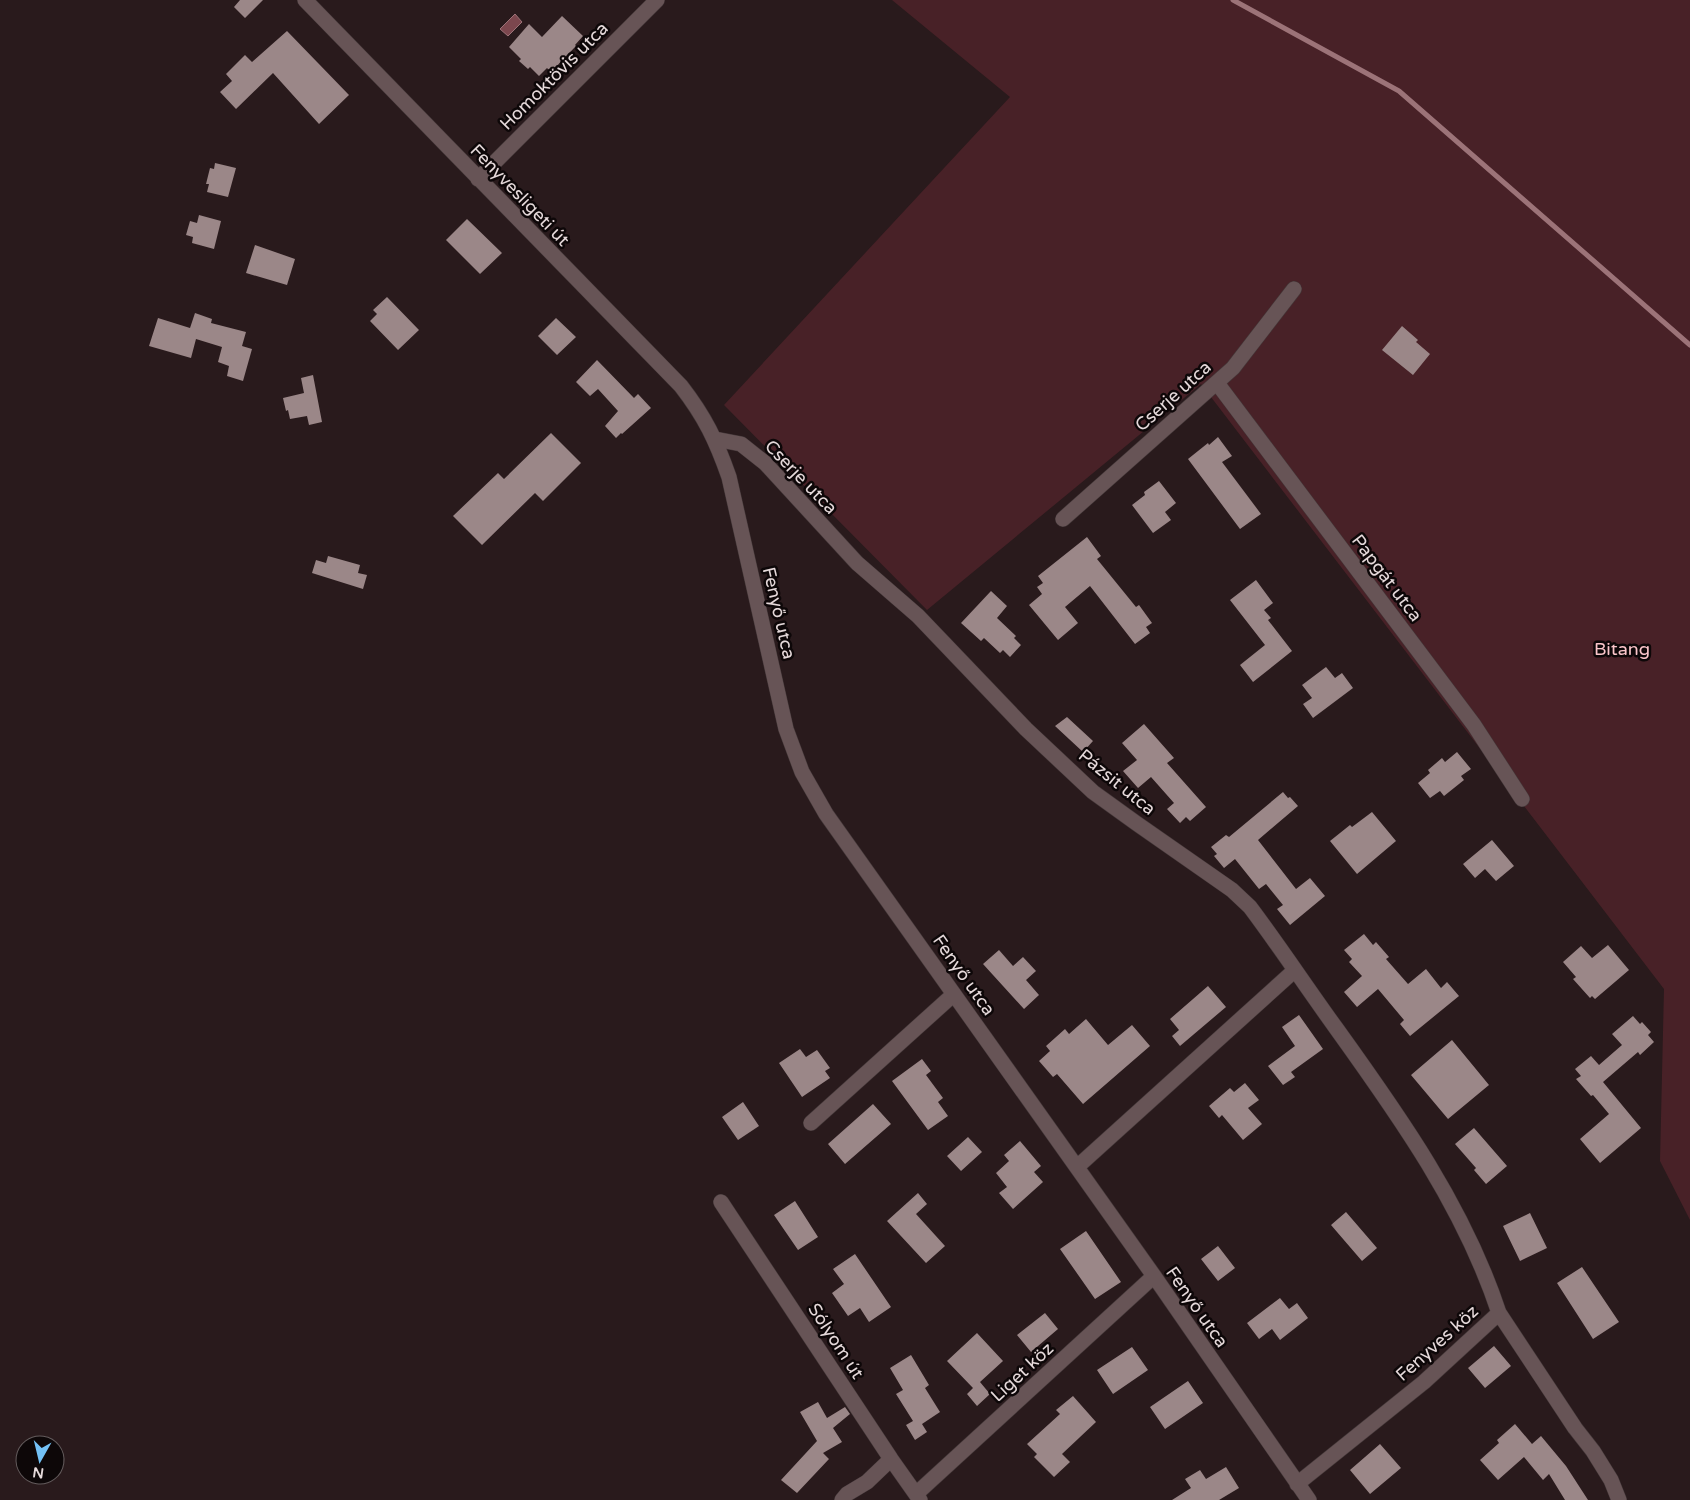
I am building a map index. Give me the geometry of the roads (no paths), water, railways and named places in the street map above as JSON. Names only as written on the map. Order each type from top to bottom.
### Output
[{"type":"street","name":"Fenyvesligeti út","points":[[305,0],[681,386],[705,419]]},
{"type":"street","name":"Homoktövis utca","points":[[478,179],[657,0]]},
{"type":"street","name":"Cserje utca","points":[[1063,519],[1233,368],[1294,289]]},
{"type":"street","name":"Papgát utca","points":[[1217,382],[1474,725],[1522,799]]},
{"type":"street","name":"Fenyő utca","points":[[705,419],[729,477],[780,705],[786,729],[802,772],[826,814],[1154,1276],[1308,1500]]},
{"type":"street","name":"Cserje utca","points":[[714,439],[741,444],[765,463],[857,563],[918,616]]},
{"type":"street","name":"Pázsit utca","points":[[918,616],[1026,729],[1094,792],[1232,890],[1250,908],[1395,1109],[1421,1151],[1464,1228],[1488,1280],[1499,1313]]},
{"type":"street","points":[[1077,1167],[1295,970]]},
{"type":"street","points":[[811,1124],[954,994]]},
{"type":"street","name":"Sólyom út","points":[[721,1202],[918,1497]]},
{"type":"street","name":"Liget köz","points":[[918,1497],[1154,1276]]},
{"type":"street","name":"Fenyves köz","points":[[1297,1484],[1424,1382],[1499,1313],[1575,1428],[1597,1457],[1611,1480],[1619,1500]]},
{"type":"street","points":[[842,1500],[847,1494],[867,1482],[891,1459]]},
{"type":"waterway","points":[[1233,0],[1399,91],[1690,345]]},
{"type":"park label","name":"Bitang","points":[[1622,649]]}]
